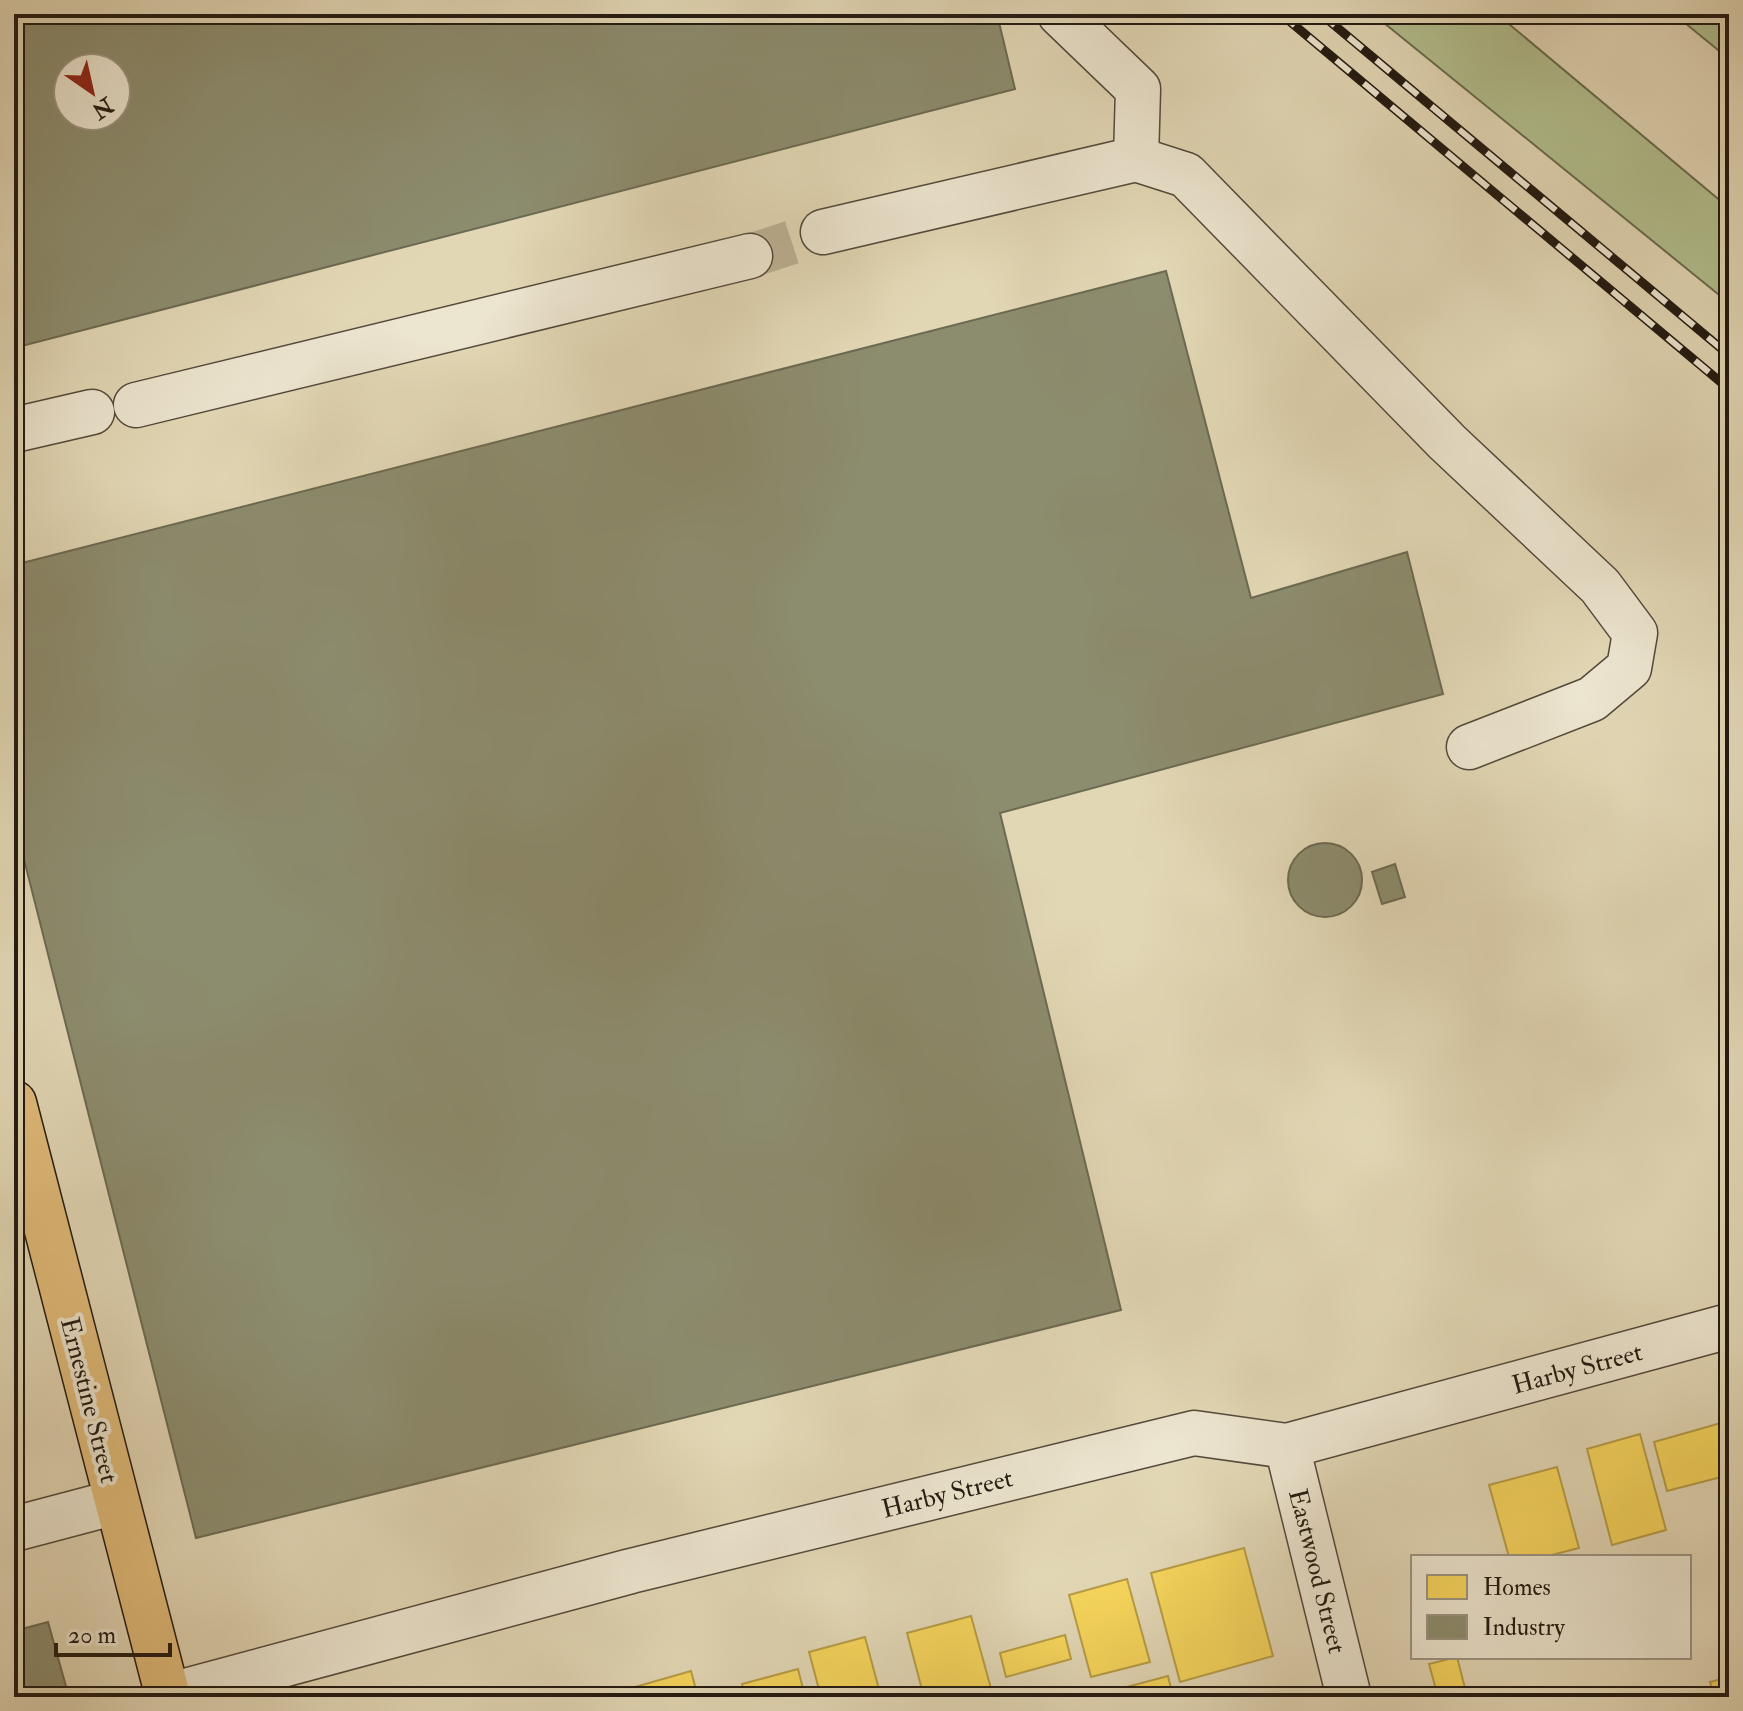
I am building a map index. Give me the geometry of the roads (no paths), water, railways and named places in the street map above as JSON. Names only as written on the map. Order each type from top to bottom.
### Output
[{"type":"main road","name":"Ernestine Street","points":[[17,1129],[168,1696]]},
{"type":"street","points":[[1060,14],[1138,89],[1136,159]]},
{"type":"street","points":[[823,232],[1136,159],[1186,175],[1447,442],[1600,586],[1635,633],[1629,668],[1592,699],[1469,747]]},
{"type":"street","points":[[136,405],[750,256]]},
{"type":"street","points":[[14,430],[92,412]]},
{"type":"street","name":"Harby Street","points":[[168,1696],[631,1571],[1194,1433],[1287,1446],[1729,1326]]},
{"type":"street","name":"Eastwood Street","points":[[1287,1446],[1349,1697]]},
{"type":"street","points":[[14,1529],[116,1502]]},
{"type":"tunnel","points":[[750,256],[823,232]]},
{"type":"railway","points":[[1281,14],[1729,389]]},
{"type":"railway","points":[[1321,14],[1729,355]]}]
